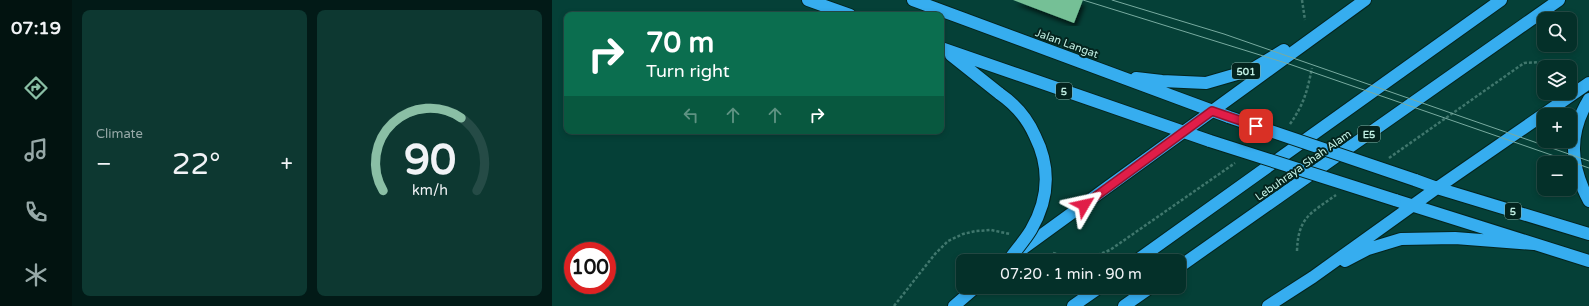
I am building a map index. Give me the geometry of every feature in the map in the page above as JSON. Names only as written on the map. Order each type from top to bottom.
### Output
[{"type":"highway","points":[[808,0],[842,12]]},
{"type":"highway","name":"Jalan Langat","points":[[913,0],[1212,111]]},
{"type":"highway","name":"Lebuhraya Shah Alam","points":[[1146,254],[1501,0]]},
{"type":"highway","name":"Lebuhraya Shah Alam","points":[[1186,263],[1559,0]]},
{"type":"highway","points":[[1016,254],[1362,2]]},
{"type":"highway","name":"501","points":[[1117,76],[1162,81],[1206,83],[1251,70],[1362,2]]},
{"type":"highway","name":"5","points":[[944,50],[1210,142],[1589,261]]},
{"type":"highway","points":[[944,51],[1011,102],[1028,121],[1040,146],[1046,169],[1047,185],[1043,202],[1031,230],[1013,254]]},
{"type":"highway","points":[[1268,306],[1313,277],[1412,205],[1589,82]]},
{"type":"highway","points":[[1589,99],[1580,114],[1574,147],[1575,165],[1580,185],[1589,201]]},
{"type":"highway","name":"5","points":[[1212,111],[1437,188],[1589,234]]},
{"type":"highway","points":[[1313,277],[1368,249],[1400,240],[1455,238],[1534,244]]},
{"type":"highway","points":[[954,306],[968,294]]},
{"type":"highway","points":[[1074,306],[1090,294]]},
{"type":"highway","points":[[1124,306],[1141,294]]},
{"type":"path","points":[[1302,0],[1306,20]]},
{"type":"path","points":[[1384,161],[1524,63],[1537,62]]},
{"type":"path","points":[[1290,124],[1301,109],[1308,90],[1312,68]]},
{"type":"path","points":[[1053,253],[1082,258],[1095,257],[1110,250],[1239,160]]},
{"type":"path","points":[[1297,251],[1298,237],[1302,225],[1308,215],[1340,193]]},
{"type":"path","points":[[894,306],[935,254],[948,241],[963,234],[976,231],[991,230],[1010,234]]},
{"type":"building","points":[[1013,0],[1083,0],[1074,23]]},
{"type":"tram line","points":[[1083,0],[1289,64],[1589,168]]},
{"type":"tram line","points":[[1112,0],[1224,34],[1589,161]]},
{"type":"route","points":[[1084,205],[1212,111],[1256,126]]}]
